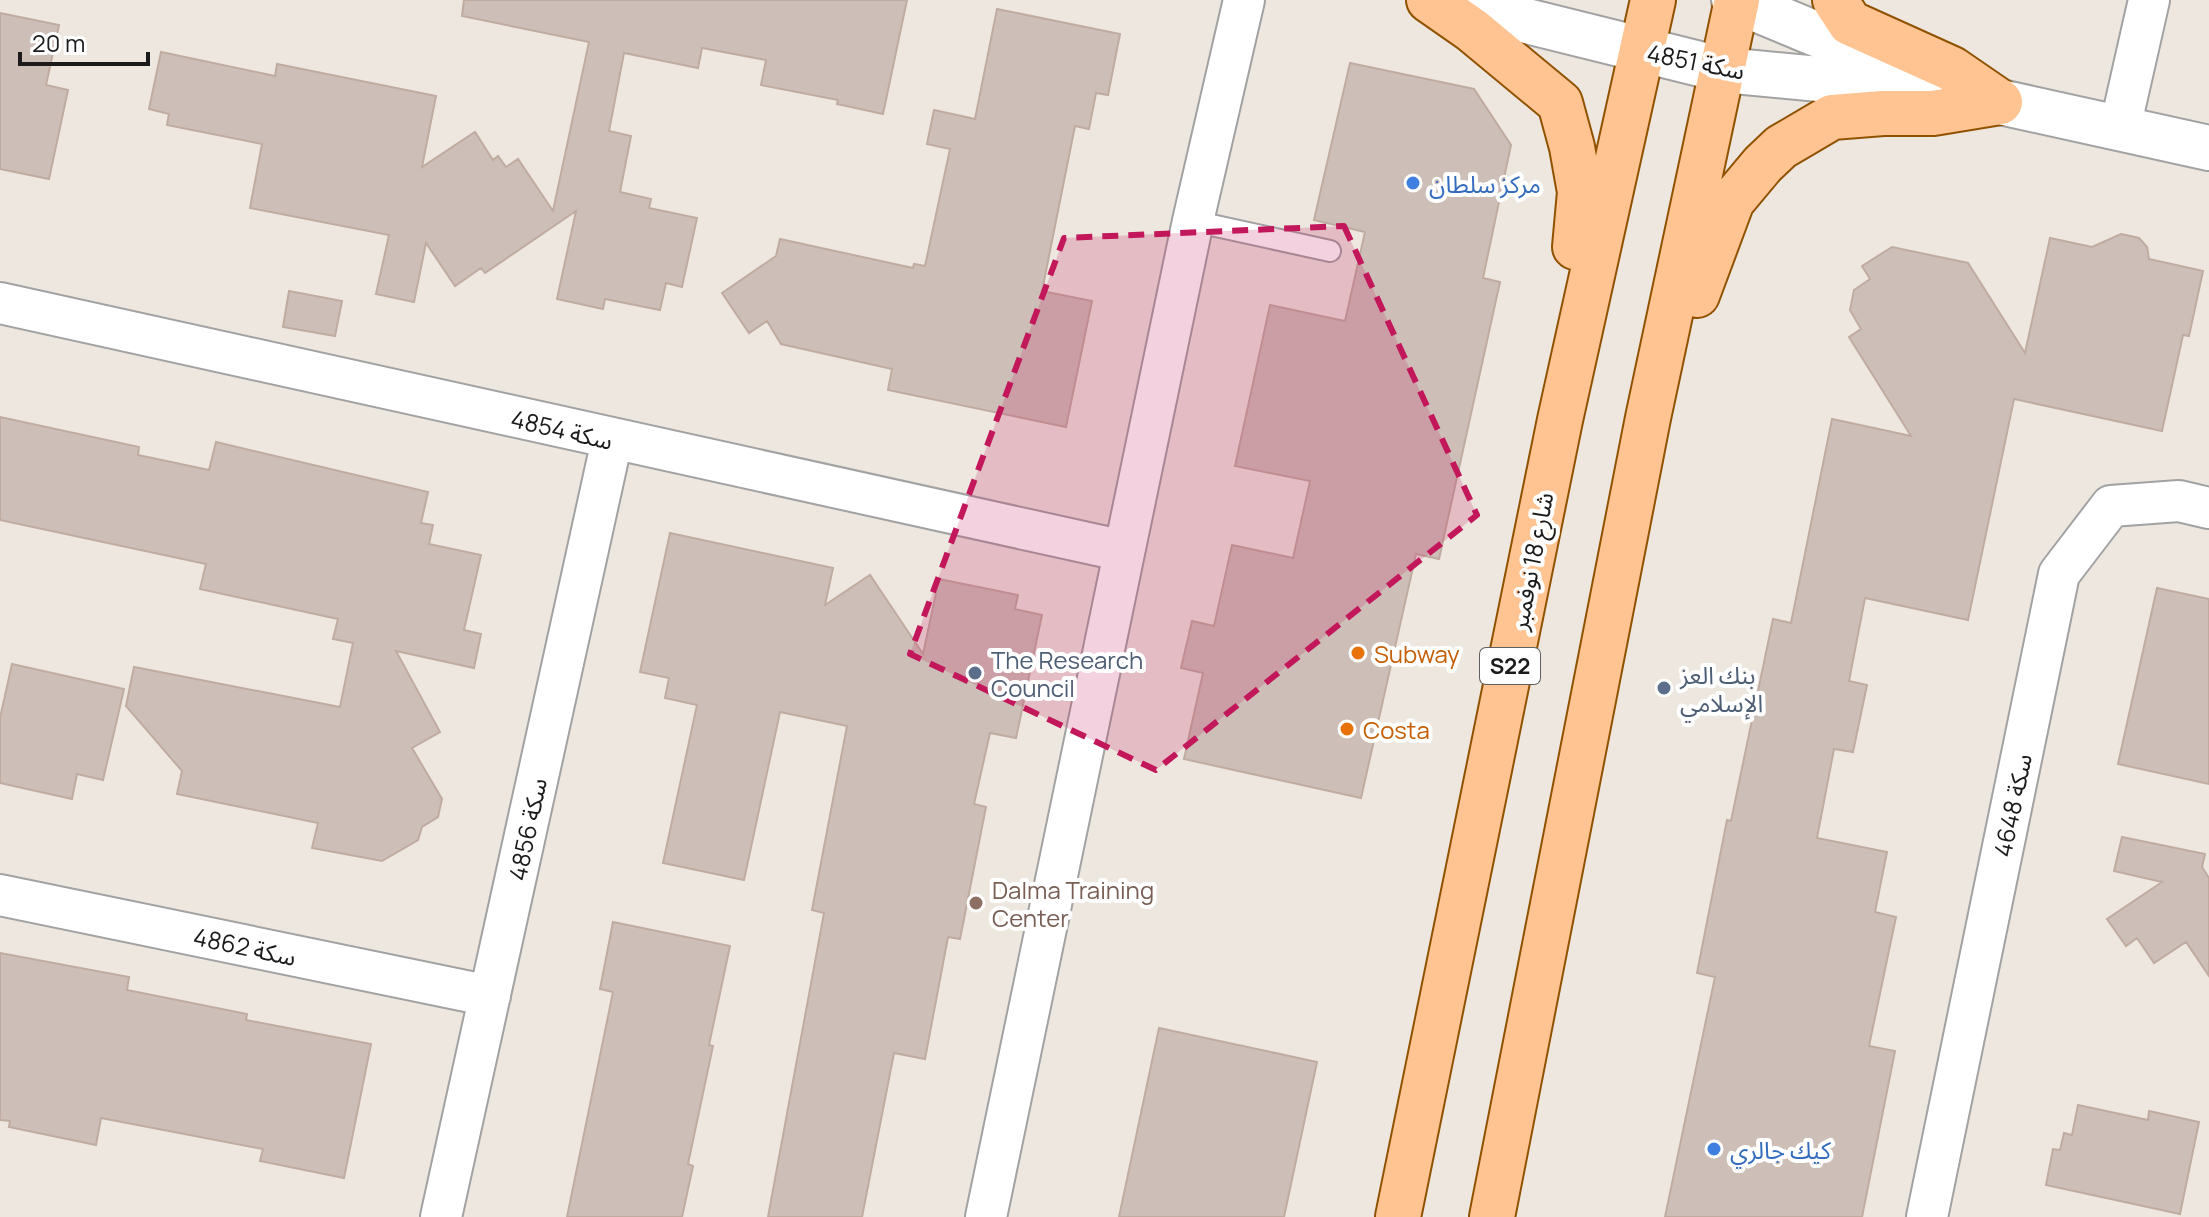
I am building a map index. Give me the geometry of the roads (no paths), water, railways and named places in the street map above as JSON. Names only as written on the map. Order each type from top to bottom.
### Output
[{"type":"main road","points":[[1429,0],[1472,30],[1560,103],[1580,192],[1560,420]]},
{"type":"main road","name":"شارع 18 نوفمبر","points":[[1398,1217],[1560,420],[1653,0]]},
{"type":"main road","points":[[1492,1217],[1648,418],[1724,70],[1736,0]]},
{"type":"main road","points":[[1835,0],[1850,23],[1952,69],[2000,102]]},
{"type":"main road","points":[[1648,418],[1732,201],[1781,147],[1832,117],[1933,113],[2000,102]]},
{"type":"street","points":[[986,1217],[1193,221],[1244,0]]},
{"type":"street","name":"سكة 4851","points":[[1442,0],[1724,70],[1955,92],[2209,148]]},
{"type":"street","name":"سكة 4851","points":[[1736,0],[1955,92]]},
{"type":"street","points":[[2120,128],[2149,0]]},
{"type":"street","name":"سكة 4854","points":[[0,303],[1124,551]]},
{"type":"street","name":"سكة 4856","points":[[441,1217],[612,440]]},
{"type":"street","name":"سكة 4648","points":[[1927,1217],[2059,574],[2111,506],[2179,501],[2209,508]]},
{"type":"street","name":"سكة 4862","points":[[0,895],[490,996]]},
{"type":"lane","points":[[1193,221],[1330,251]]},
{"type":"place","name":"مركز سلطان","points":[[1413,183]]},
{"type":"place","name":"Subway","points":[[1358,653]]},
{"type":"place","name":"The Research Council","points":[[975,673]]},
{"type":"place","name":"بنك العز الإسلامي","points":[[1664,688]]},
{"type":"place","name":"Costa","points":[[1347,729]]},
{"type":"place","name":"Dalma Training Center","points":[[976,903]]},
{"type":"place","name":"كيك جالري","points":[[1714,1149]]}]
